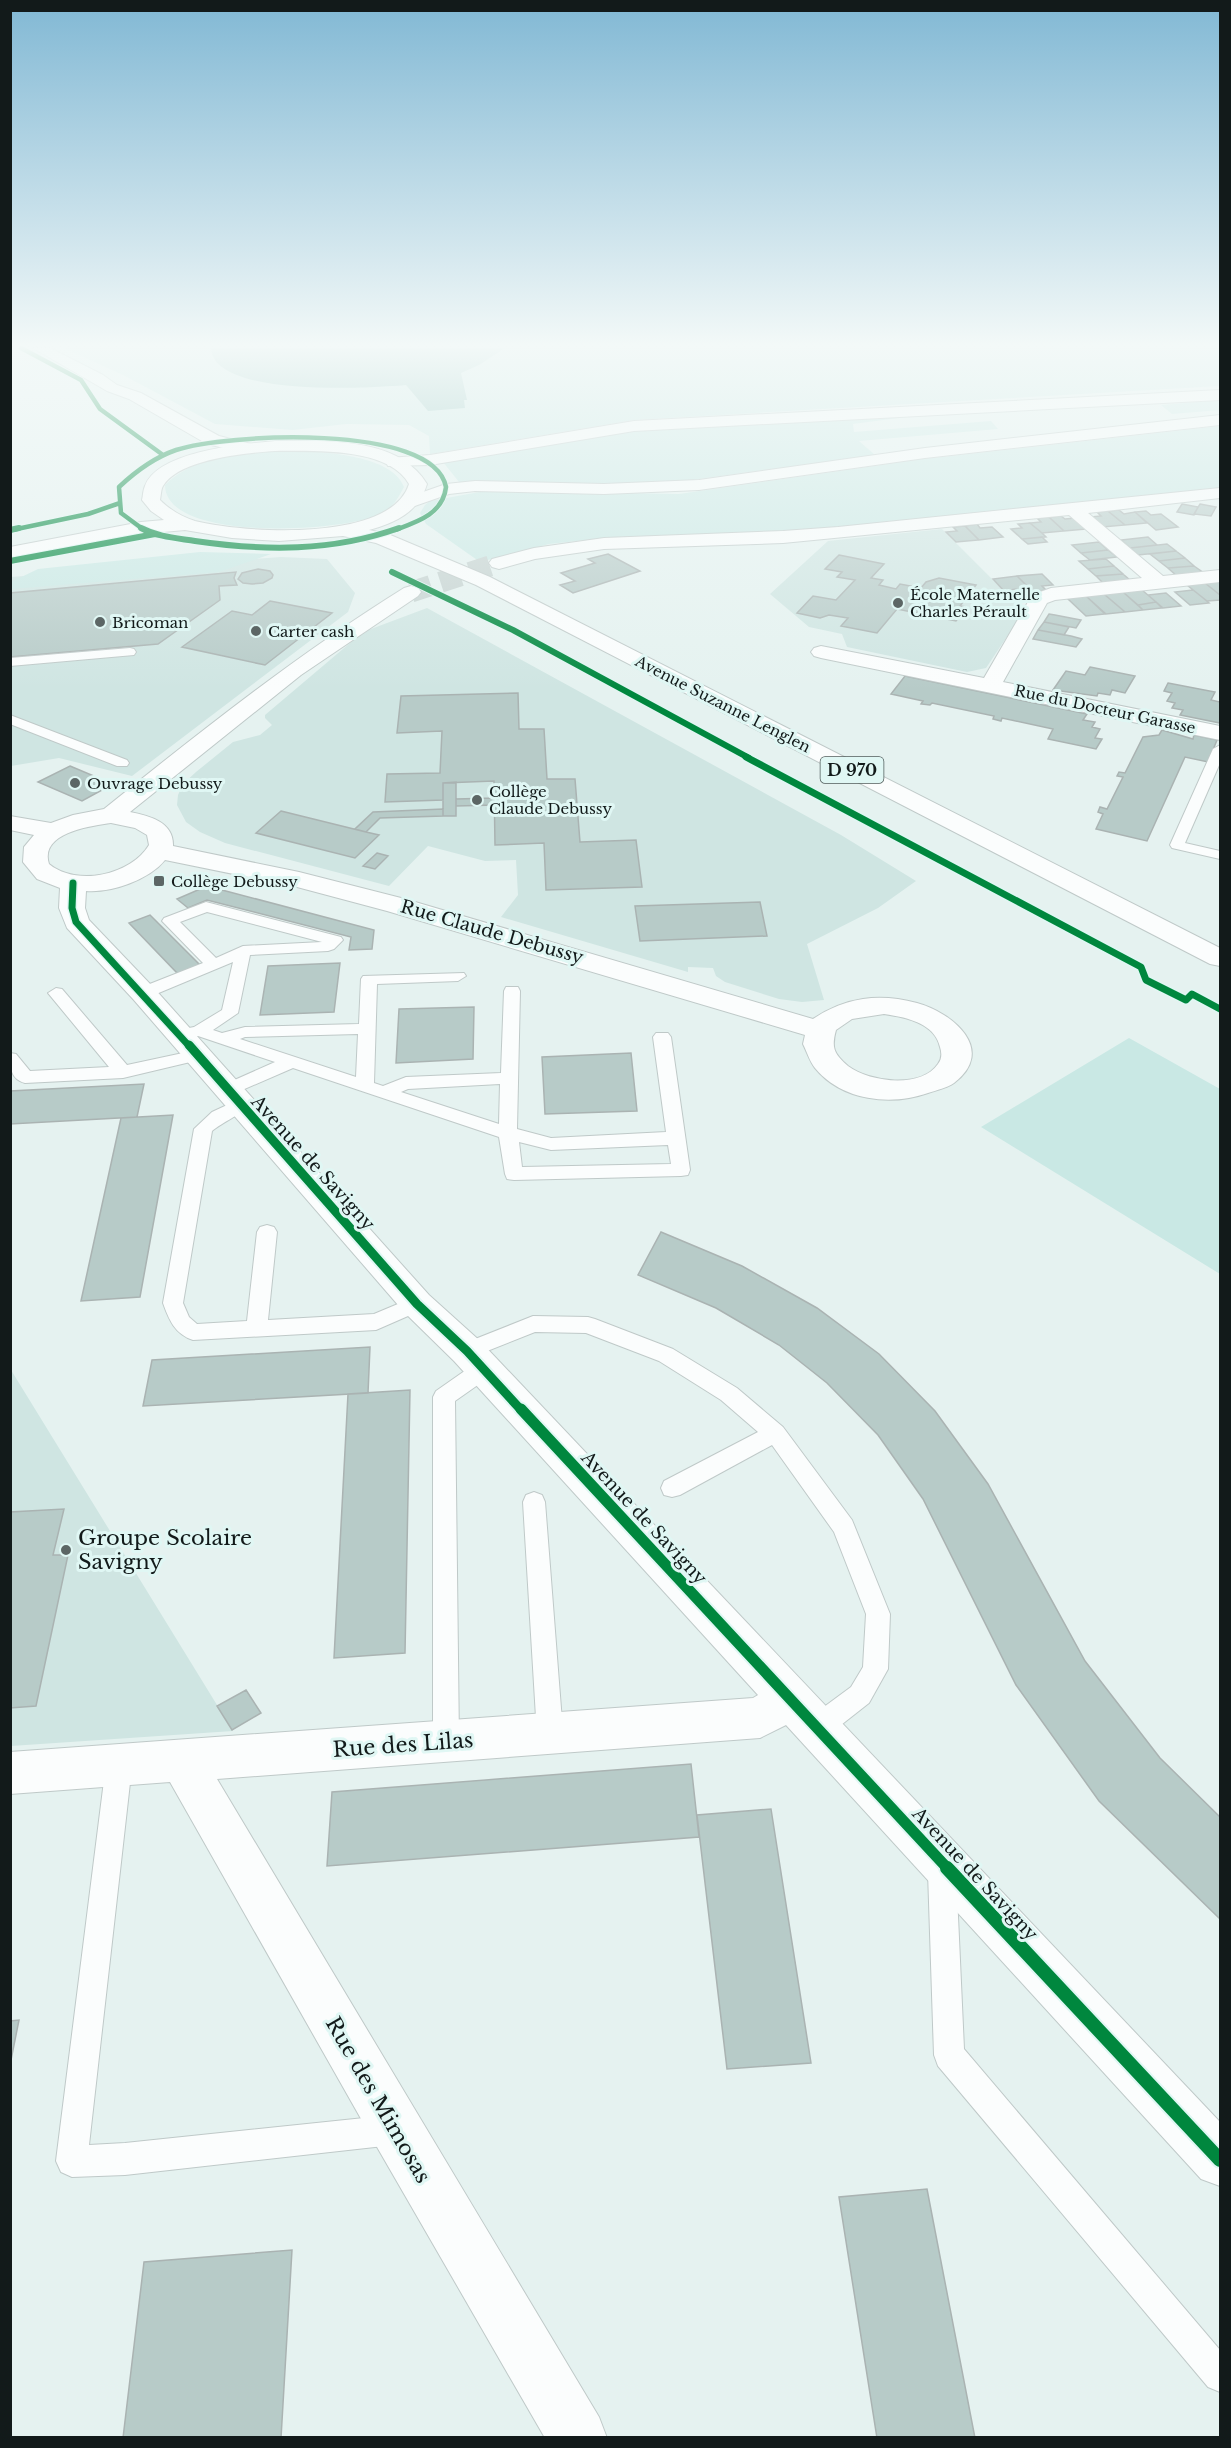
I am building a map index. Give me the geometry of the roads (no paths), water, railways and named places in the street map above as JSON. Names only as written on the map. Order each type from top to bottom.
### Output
[{"type":"main road","points":[[151,500],[153,487],[161,477],[188,462]]},
{"type":"main road","points":[[395,462],[407,468],[418,484],[402,509]]},
{"type":"main road","points":[[10,553],[141,528],[186,524],[258,535],[340,530],[374,523],[446,489],[475,486],[604,489],[699,485],[860,462]]},
{"type":"main road","points":[[499,563],[535,552],[575,545],[775,537],[1221,493]]},
{"type":"main road","points":[[151,500],[167,514],[186,524]]},
{"type":"main road","points":[[10,538],[89,523],[151,500]]},
{"type":"main road","points":[[1072,508],[1159,583]]},
{"type":"main road","name":"Avenue Suzanne Lenglen","points":[[402,509],[408,528],[434,540],[483,581]]},
{"type":"main road","name":"Avenue Suzanne Lenglen","points":[[340,530],[381,538],[483,581],[1221,957]]},
{"type":"main road","name":"Rue du Docteur Garasse","points":[[990,686],[1039,599],[1051,594],[1221,576]]},
{"type":"main road","points":[[111,816],[219,727],[341,635],[411,592]]},
{"type":"main road","name":"Rue du Docteur Garasse","points":[[820,652],[1221,733]]},
{"type":"main road","points":[[111,816],[138,820],[158,831],[162,840],[160,851],[151,862],[136,872],[94,883],[73,883],[41,873],[34,863],[34,852],[41,841],[54,831],[71,824],[111,816]]},
{"type":"main road","points":[[10,823],[54,831]]},
{"type":"main road","name":"Rue Claude Debussy","points":[[160,851],[299,880],[396,905],[820,1030]]},
{"type":"main road","name":"Avenue de Savigny","points":[[73,883],[72,908],[76,922],[143,993],[199,1040],[234,1097],[417,1304],[475,1360],[804,1712],[942,1864],[1221,2160]]},
{"type":"main road","name":"Rue des Lilas","points":[[10,1773],[760,1718],[804,1712]]},
{"type":"main road","name":"Rue des Mimosas","points":[[182,1761],[394,2129],[578,2438]]},
{"type":"lane","points":[[10,662],[130,652]]},
{"type":"lane","points":[[10,673],[44,659]]},
{"type":"lane","points":[[10,718],[122,763]]},
{"type":"lane","points":[[1221,749],[1177,845],[1221,855]]},
{"type":"lane","points":[[143,993],[214,965],[243,951],[328,946],[335,940],[206,907],[170,921],[214,965]]},
{"type":"lane","points":[[199,1040],[230,1013],[243,951]]},
{"type":"lane","points":[[365,1084],[365,1029],[369,979],[458,976]]},
{"type":"lane","points":[[512,991],[508,1133],[514,1174],[681,1170],[662,1037]]},
{"type":"lane","points":[[56,993],[123,1072]]},
{"type":"lane","points":[[10,1058],[25,1077],[123,1072],[199,1040],[245,1032],[365,1029]]},
{"type":"lane","points":[[199,1040],[293,1061],[508,1133],[551,1144],[677,1138]]},
{"type":"lane","points":[[293,1061],[234,1097],[203,1129],[174,1303],[180,1321],[193,1332],[376,1322],[417,1304]]},
{"type":"lane","points":[[386,1091],[406,1083],[510,1078]]},
{"type":"lane","points":[[257,1329],[267,1232]]},
{"type":"lane","points":[[446,1742],[444,1397],[475,1360],[533,1324],[588,1325],[666,1355],[729,1394],[775,1433],[844,1527],[878,1614],[875,1669],[860,1695],[804,1712]]},
{"type":"lane","points":[[672,1488],[775,1433]]},
{"type":"lane","points":[[534,1502],[550,1734]]},
{"type":"lane","points":[[119,1765],[72,2161],[125,2158],[394,2129]]},
{"type":"lane","points":[[942,1864],[948,2055],[1221,2375]]},
{"type":"tunnel","points":[[411,592],[499,563]]},
{"type":"place","name":"École Maternelle Charles Pérault","points":[[898,603]]},
{"type":"place","name":"Bricoman","points":[[100,622]]},
{"type":"place","name":"Carter cash","points":[[256,631]]},
{"type":"place","name":"Ouvrage Debussy","points":[[75,783]]},
{"type":"place","name":"Collège Claude Debussy","points":[[477,800]]},
{"type":"place","name":"Collège Debussy","points":[[159,881]]},
{"type":"place","name":"Groupe Scolaire Savigny","points":[[66,1550]]}]
